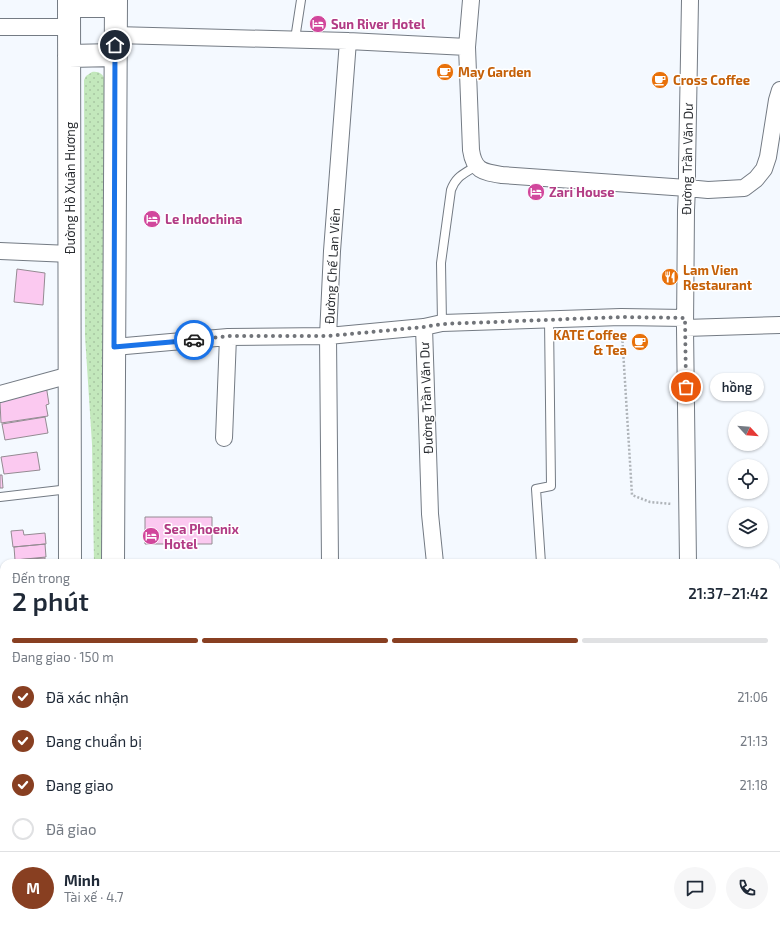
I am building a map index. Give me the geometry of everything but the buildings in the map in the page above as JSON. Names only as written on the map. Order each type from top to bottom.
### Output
[{"type":"main road","points":[[69,3],[116,3],[113,559]]},
{"type":"main road","name":"Đường Hồ Xuân Hương","points":[[69,3],[70,559]]},
{"type":"main road","points":[[69,56],[115,45]]},
{"type":"street","points":[[471,0],[467,47],[471,150],[472,158],[476,166],[484,171],[502,175],[708,190],[744,188],[756,179],[764,169],[768,157],[776,100],[780,90]]},
{"type":"street","name":"Đường Trần Văn Dư","points":[[688,559],[685,323],[690,0]]},
{"type":"street","points":[[0,27],[69,27]]},
{"type":"street","points":[[115,45],[295,39],[467,47]]},
{"type":"street","name":"Đường Chế Lan Viên","points":[[330,559],[328,336],[333,244],[348,41]]},
{"type":"street","points":[[0,251],[70,254]]},
{"type":"street","name":"Đường Trần Văn Dư","points":[[435,559],[430,514],[424,327],[442,324],[621,317],[685,323]]},
{"type":"street","points":[[685,323],[780,325]]},
{"type":"street","points":[[114,347],[228,336],[328,336],[424,327]]},
{"type":"street","points":[[224,438],[228,336]]},
{"type":"street","points":[[0,394],[70,375]]},
{"type":"lane","points":[[295,39],[301,0]]},
{"type":"lane","points":[[442,324],[441,263],[451,190],[458,177],[476,166]]},
{"type":"lane","points":[[541,559],[536,489],[551,486],[549,320]]},
{"type":"lane","points":[[0,497],[70,488]]},
{"type":"path","points":[[621,317],[632,495],[650,502],[687,505]]},
{"type":"green space","points":[[92,72],[97,72],[103,76],[105,80],[107,559],[94,559],[92,444],[85,336],[84,80],[86,76]]},
{"type":"way so far","points":[[194,340],[228,336],[328,336],[442,324],[621,317],[685,318],[686,387]]},
{"type":"place","name":"Sun River Hotel","points":[[318,24]]},
{"type":"place","name":"May Garden","points":[[445,72]]},
{"type":"place","name":"Cross Coffee","points":[[660,80]]},
{"type":"place","name":"Zari House","points":[[536,192]]},
{"type":"place","name":"Le Indochina","points":[[152,219]]},
{"type":"place","name":"Lam Vien Restaurant","points":[[670,277]]},
{"type":"place","name":"KATE Coffee & Tea","points":[[640,342]]},
{"type":"place","name":"hồng","points":[[686,387]]},
{"type":"place","name":"Sea Phoenix Hotel","points":[[151,536]]},
{"type":"route","points":[[115,45],[114,347],[194,340]]}]
